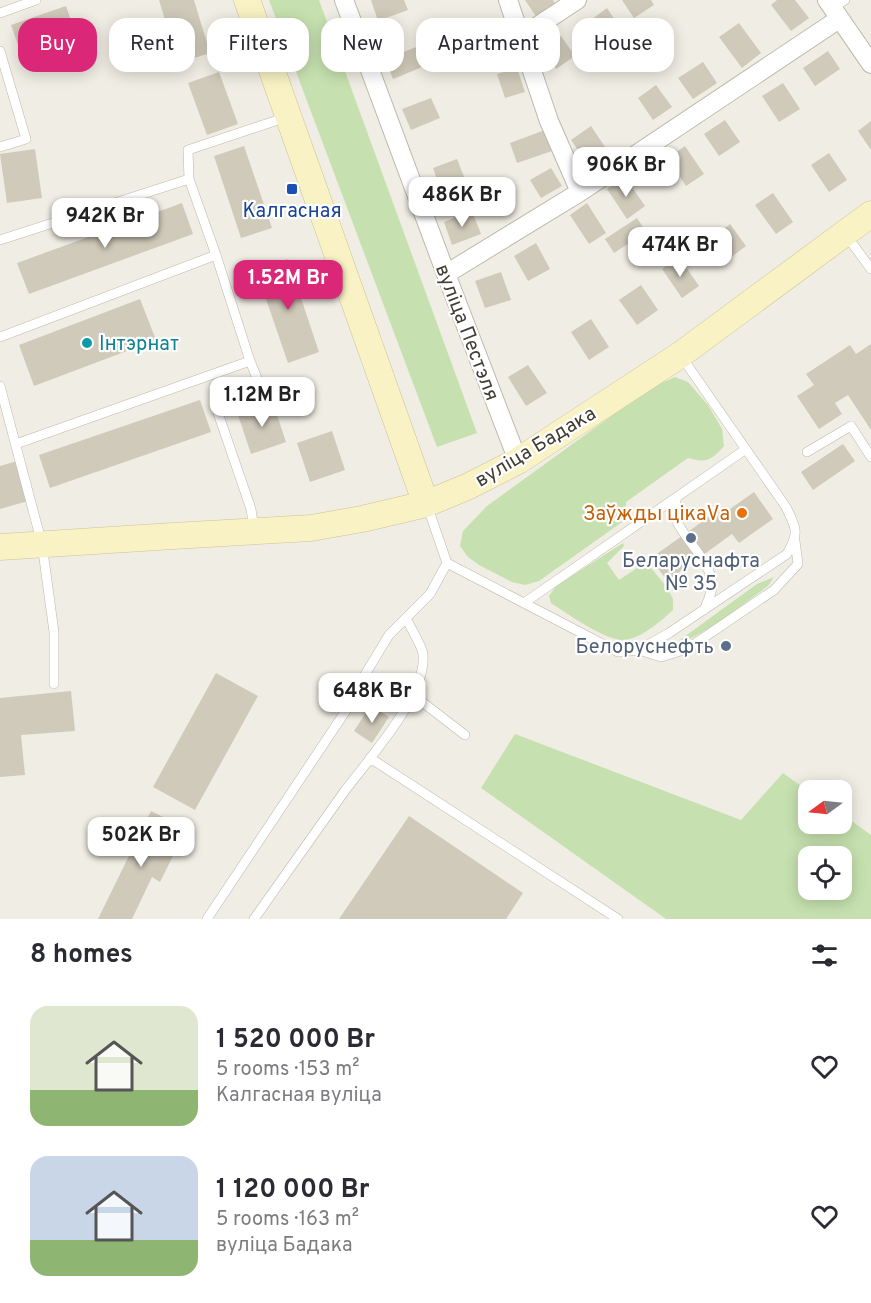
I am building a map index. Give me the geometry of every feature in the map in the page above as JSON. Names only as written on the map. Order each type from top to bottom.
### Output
[{"type":"main road","points":[[247,0],[426,504]]},
{"type":"main road","name":"вуліца Бадака","points":[[0,547],[311,528],[426,504],[469,486],[518,461],[680,355],[871,214]]},
{"type":"street","name":"вуліца Пестэля","points":[[344,0],[518,461]]},
{"type":"street","points":[[508,0],[514,18]]},
{"type":"street","points":[[550,18],[577,0]]},
{"type":"street","points":[[446,274],[580,192],[836,7],[871,64]]},
{"type":"street","points":[[533,72],[549,121],[580,192]]},
{"type":"lane","points":[[0,13],[36,0]]},
{"type":"lane","points":[[0,51],[26,139],[0,147]]},
{"type":"lane","points":[[255,531],[251,509],[219,413],[265,398],[250,361],[189,179],[188,150],[289,117]]},
{"type":"lane","points":[[0,240],[189,179]]},
{"type":"lane","points":[[845,234],[871,269]]},
{"type":"lane","points":[[0,337],[216,255]]},
{"type":"lane","points":[[426,504],[447,563],[618,652],[639,650],[661,657],[687,649],[774,590],[798,564],[796,527],[786,507],[680,355]]},
{"type":"lane","points":[[16,444],[250,361]]},
{"type":"lane","points":[[0,386],[42,544],[54,632],[54,684]]},
{"type":"lane","points":[[807,452],[852,426],[871,457]]},
{"type":"lane","points":[[524,603],[746,449]]},
{"type":"lane","points":[[677,496],[674,510],[676,520],[708,567],[712,584],[704,610]]},
{"type":"lane","points":[[639,650],[669,633],[787,554],[795,541]]},
{"type":"lane","points":[[207,919],[349,706],[352,696],[389,635],[430,594],[447,563]]},
{"type":"lane","points":[[254,919],[395,726],[413,695],[421,673],[423,654],[406,618]]},
{"type":"lane","points":[[413,695],[465,735]]},
{"type":"lane","points":[[370,758],[618,919]]},
{"type":"green space","points":[[269,0],[319,0],[326,18],[321,18],[321,72],[345,72],[477,433],[437,447],[296,72],[309,72],[309,18],[276,18]]},
{"type":"green space","points":[[675,377],[688,382],[708,405],[722,429],[724,446],[715,455],[708,460],[688,458],[626,502],[625,520],[539,581],[525,585],[512,582],[468,557],[460,546],[463,531],[487,506],[650,388]]},
{"type":"green space","points":[[623,543],[624,546],[607,563],[619,580],[646,562],[666,586],[673,599],[673,610],[645,632],[626,640],[619,640],[588,626],[551,603],[549,596],[556,586]]},
{"type":"green space","points":[[774,577],[768,586],[723,619],[696,635],[677,642],[757,584]]},
{"type":"green space","points":[[515,734],[741,820],[783,773],[798,784],[798,834],[852,834],[852,821],[871,835],[871,919],[666,919],[481,788]]},
{"type":"building","points":[[159,0],[194,0],[207,43],[207,54],[195,58],[195,18],[164,18]]},
{"type":"building","points":[[371,0],[404,0],[408,10],[386,18],[377,18]]},
{"type":"building","points":[[525,0],[553,0],[556,5],[537,18]]},
{"type":"building","points":[[622,0],[651,0],[654,5],[634,18]]},
{"type":"building","points":[[777,0],[795,0],[809,18],[791,31],[771,5]]},
{"type":"building","points":[[66,6],[70,18],[31,18]]},
{"type":"building","points":[[607,8],[614,18],[593,18]]},
{"type":"building","points":[[18,23],[18,45],[11,25]]},
{"type":"building","points":[[739,23],[761,53],[742,68],[719,37]]},
{"type":"building","points":[[560,37],[572,52],[572,58],[560,66]]},
{"type":"building","points":[[416,47],[416,70],[393,79],[390,72],[404,72],[404,52]]},
{"type":"building","points":[[828,51],[840,69],[815,86],[803,68]]},
{"type":"building","points":[[703,62],[717,83],[693,99],[678,78]]},
{"type":"building","points":[[219,72],[238,124],[207,135],[188,83]]},
{"type":"building","points":[[518,72],[525,92],[505,98],[497,74]]},
{"type":"building","points":[[783,83],[800,109],[779,122],[762,96]]},
{"type":"building","points":[[656,85],[672,107],[653,120],[638,98]]},
{"type":"building","points":[[431,98],[440,118],[411,130],[402,109]]},
{"type":"building","points":[[725,120],[740,142],[719,156],[704,134]]},
{"type":"building","points":[[871,121],[871,150],[858,131]]},
{"type":"building","points":[[591,126],[609,153],[590,167],[571,140]]},
{"type":"building","points":[[545,130],[552,151],[517,163],[510,143]]},
{"type":"building","points":[[244,146],[272,228],[241,238],[214,156]]},
{"type":"building","points":[[685,146],[704,174],[686,186],[668,158]]},
{"type":"building","points":[[35,149],[42,198],[7,203],[0,154]]},
{"type":"building","points":[[829,153],[847,180],[829,192],[811,165]]},
{"type":"building","points":[[457,159],[465,179],[440,188],[433,168]]},
{"type":"building","points":[[551,168],[562,186],[541,198],[530,180]]},
{"type":"building","points":[[625,177],[645,206],[627,219],[607,189]]},
{"type":"building","points":[[773,193],[793,222],[776,234],[755,205]]},
{"type":"building","points":[[182,203],[193,234],[29,294],[17,263]]},
{"type":"building","points":[[587,203],[606,233],[589,244],[570,215]]},
{"type":"building","points":[[472,211],[481,234],[452,245],[444,222]]},
{"type":"building","points":[[637,218],[646,232],[614,253],[605,239]]},
{"type":"building","points":[[730,224],[746,246],[722,264],[706,243]]},
{"type":"building","points":[[536,243],[550,269],[528,281],[514,256]]},
{"type":"building","points":[[679,257],[699,286],[682,298],[662,269]]},
{"type":"building","points":[[288,259],[319,352],[288,363],[256,270]]},
{"type":"building","points":[[501,272],[511,300],[485,308],[475,281]]},
{"type":"building","points":[[641,285],[658,310],[637,325],[619,300]]},
{"type":"building","name":"Інтэрнат","points":[[140,299],[156,340],[34,386],[19,345]]},
{"type":"building","points":[[591,319],[609,347],[589,360],[571,332]]},
{"type":"building","points":[[871,344],[871,430],[848,395],[835,403],[842,414],[819,429],[797,396],[814,385],[806,374],[850,345],[856,354]]},
{"type":"building","points":[[528,365],[547,393],[526,406],[508,377]]},
{"type":"building","points":[[200,400],[211,432],[50,488],[39,455]]},
{"type":"building","points":[[273,403],[286,442],[251,454],[238,415]]},
{"type":"building","points":[[332,431],[345,470],[310,482],[297,443]]},
{"type":"building","points":[[843,444],[855,461],[813,490],[801,472]]},
{"type":"building","points":[[17,461],[28,501],[0,509],[0,466]]},
{"type":"building","points":[[754,492],[773,519],[739,543],[732,534],[667,581],[651,558],[720,509],[723,514]]},
{"type":"building","points":[[216,673],[258,696],[195,810],[153,787]]},
{"type":"building","points":[[71,691],[75,731],[21,735],[25,775],[0,777],[0,698]]},
{"type":"building","points":[[371,705],[389,717],[372,743],[354,731]]},
{"type":"building","points":[[151,811],[177,824],[168,844],[177,848],[160,882],[152,877],[132,919],[98,919]]},
{"type":"building","points":[[409,816],[523,893],[506,919],[339,919]]},
{"type":"place","name":"Калгасная","points":[[292,189]]},
{"type":"place","name":"Інтэрнат","points":[[87,343]]},
{"type":"place","name":"Заўжды цікаVа","points":[[742,513]]},
{"type":"place","name":"Беларуснафта № 35","points":[[691,538]]},
{"type":"place","name":"Белоруснефть","points":[[726,646]]}]
